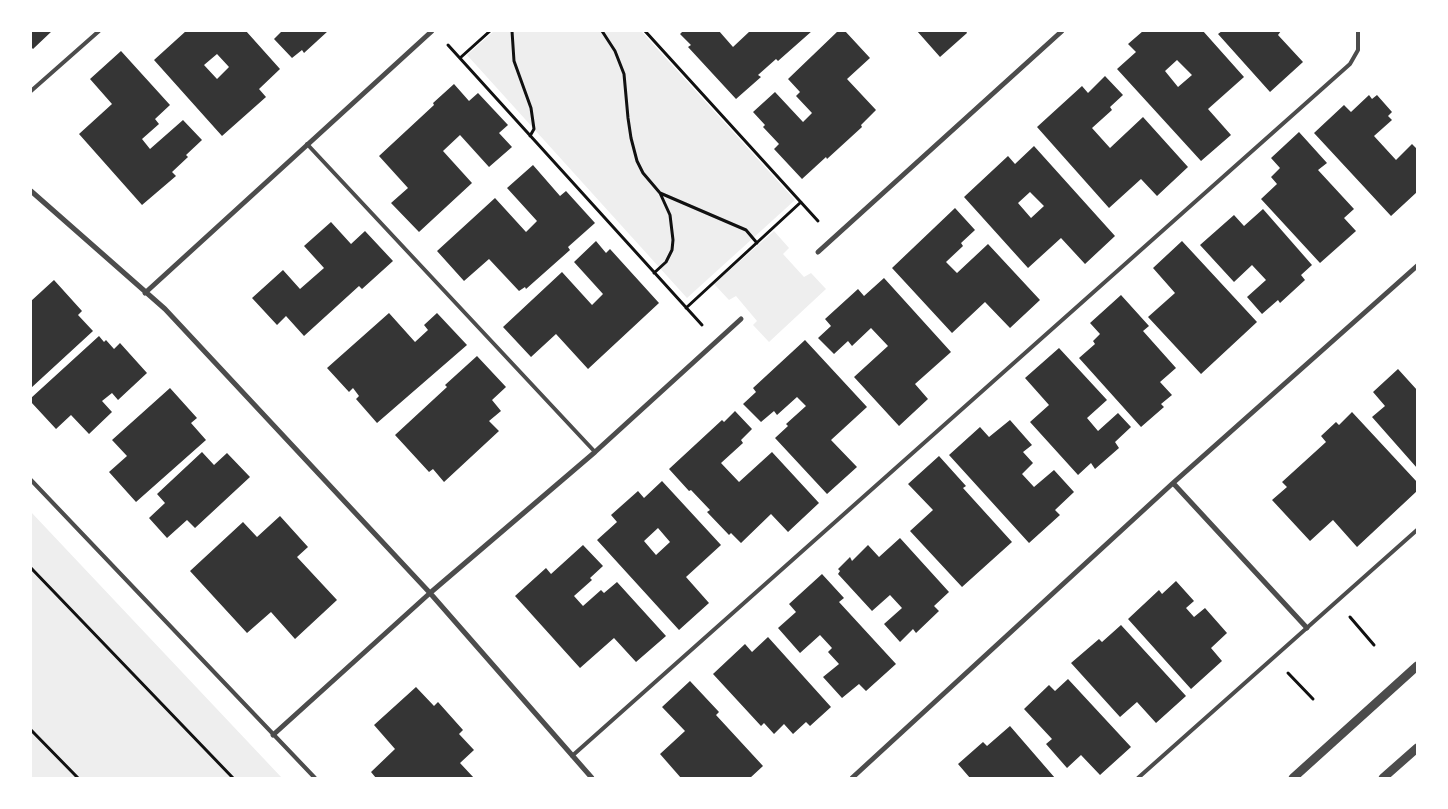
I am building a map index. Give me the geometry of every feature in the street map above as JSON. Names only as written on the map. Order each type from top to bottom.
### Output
[{"type":"street","points":[[145,292],[432,31]]},
{"type":"street","points":[[818,252],[1062,31]]},
{"type":"street","points":[[31,191],[164,309],[430,593],[592,778]]},
{"type":"street","points":[[852,778],[1173,483],[1417,266]]},
{"type":"street","points":[[273,735],[430,593],[595,452],[741,319]]},
{"type":"street","points":[[1173,483],[1307,628]]},
{"type":"street","points":[[1293,778],[1417,666]]},
{"type":"street","points":[[1383,778],[1417,748]]},
{"type":"lane","points":[[31,91],[99,31]]},
{"type":"lane","points":[[572,756],[1350,64],[1358,50],[1358,31]]},
{"type":"lane","points":[[307,144],[595,452]]},
{"type":"lane","points":[[31,480],[314,778]]},
{"type":"lane","points":[[1138,778],[1417,530]]},
{"type":"path","points":[[460,58],[490,31]]},
{"type":"path","points":[[512,31],[514,61],[532,108],[534,129],[530,136]]},
{"type":"path","points":[[602,31],[616,51],[624,74],[628,118],[637,161],[643,173],[660,193],[670,214],[673,240],[672,250],[666,262],[654,273]]},
{"type":"path","points":[[645,31],[834,238]]},
{"type":"path","points":[[448,45],[717,342]]},
{"type":"path","points":[[660,193],[746,230],[757,243]]},
{"type":"path","points":[[686,308],[801,202]]},
{"type":"path","points":[[31,568],[233,778]]},
{"type":"path","points":[[1336,602],[1374,645]]},
{"type":"path","points":[[1273,658],[1313,698]]},
{"type":"path","points":[[31,730],[78,778]]},
{"type":"shaded area","points":[[494,31],[641,31],[795,200],[687,298],[467,55]]},
{"type":"shaded area","points":[[774,231],[789,248],[783,254],[804,277],[811,273],[826,289],[769,342],[753,325],[757,321],[736,296],[729,300],[714,284]]},
{"type":"shaded area","points":[[31,512],[282,778],[31,778]]},
{"type":"building","points":[[31,31],[52,31],[33,49],[31,47]]},
{"type":"building","points":[[186,31],[246,31],[280,69],[259,89],[266,97],[222,136],[154,60]],"holes":[[[217,54],[229,67],[217,79],[204,65]]]},
{"type":"building","points":[[282,31],[328,31],[304,53],[302,50],[292,58],[274,39]]},
{"type":"building","points":[[683,31],[719,31],[733,47],[750,31],[812,31],[778,61],[776,59],[758,75],[761,77],[736,99],[688,47],[691,45],[680,34]]},
{"type":"building","points":[[838,31],[845,31],[870,58],[847,79],[876,110],[861,125],[862,127],[802,179],[774,149],[779,144],[763,127],[765,125],[753,112],[775,92],[803,122],[812,113],[796,96],[800,92],[788,79]]},
{"type":"building","points":[[917,31],[966,31],[967,33],[940,57]]},
{"type":"building","points":[[1143,31],[1203,31],[1244,77],[1208,109],[1231,135],[1201,161],[1117,69],[1136,52],[1128,44]],"holes":[[[1177,60],[1192,75],[1178,87],[1165,71]]]},
{"type":"building","points":[[1222,31],[1281,31],[1278,35],[1303,62],[1270,92],[1218,34]]},
{"type":"building","points":[[121,51],[170,105],[155,119],[159,124],[142,139],[150,149],[183,120],[202,140],[172,172],[176,176],[142,205],[79,134],[112,104],[90,79]]},
{"type":"building","points":[[1105,76],[1123,95],[1110,107],[1112,110],[1092,128],[1110,148],[1143,117],[1188,167],[1157,196],[1141,179],[1109,208],[1037,127],[1082,86],[1088,93]]},
{"type":"building","points":[[454,84],[469,101],[478,93],[508,125],[499,133],[512,147],[489,167],[460,135],[443,151],[472,183],[419,232],[391,203],[408,188],[379,156]]},
{"type":"building","points":[[1369,95],[1372,99],[1377,95],[1392,112],[1388,116],[1392,120],[1374,136],[1396,160],[1412,144],[1417,149],[1417,192],[1391,216],[1314,133],[1344,105],[1351,112]]},
{"type":"building","points":[[1299,132],[1327,163],[1318,170],[1354,209],[1344,218],[1356,231],[1320,263],[1261,199],[1277,184],[1271,177],[1280,168],[1271,158]]},
{"type":"building","points":[[1034,146],[1115,236],[1085,264],[1061,238],[1028,268],[964,197],[1008,156],[1015,164]],"holes":[[[1030,192],[1044,206],[1031,218],[1018,203]]]},
{"type":"building","points":[[533,165],[560,196],[566,191],[595,223],[568,247],[570,250],[526,289],[525,287],[519,291],[489,259],[464,281],[437,251],[495,198],[526,232],[537,221],[507,188]]},
{"type":"building","points":[[955,208],[975,230],[961,243],[963,246],[946,262],[957,273],[988,244],[1040,300],[1010,328],[985,302],[952,333],[892,268]]},
{"type":"building","points":[[1263,209],[1312,265],[1301,275],[1305,280],[1280,303],[1278,300],[1262,314],[1247,297],[1266,280],[1252,265],[1234,282],[1200,245],[1234,215],[1244,226]]},
{"type":"building","points":[[331,222],[351,244],[365,231],[393,261],[362,289],[359,286],[304,336],[286,316],[277,325],[252,298],[283,270],[300,289],[324,268],[304,246]]},
{"type":"building","points":[[596,241],[606,253],[610,249],[659,303],[588,369],[556,334],[531,357],[503,327],[562,272],[592,305],[603,294],[574,262]]},
{"type":"building","points":[[1182,241],[1257,322],[1201,374],[1148,317],[1175,293],[1153,268]]},
{"type":"building","points":[[884,278],[951,352],[915,384],[928,399],[899,426],[854,377],[888,346],[871,328],[852,346],[848,341],[834,354],[818,338],[831,326],[825,319],[858,289],[864,296]]},
{"type":"building","points":[[54,280],[82,311],[78,315],[93,331],[31,388],[31,301]]},
{"type":"building","points":[[1121,295],[1149,326],[1143,331],[1176,368],[1160,382],[1172,395],[1161,404],[1164,407],[1141,427],[1079,358],[1095,344],[1093,341],[1100,334],[1090,323]]},
{"type":"building","points":[[389,313],[415,342],[428,330],[424,325],[437,313],[467,345],[377,423],[356,399],[359,396],[353,388],[349,392],[327,368]]},
{"type":"building","points":[[99,336],[104,342],[106,340],[114,349],[120,343],[147,373],[118,400],[112,393],[102,401],[112,412],[89,434],[71,415],[56,429],[31,402],[31,398]]},
{"type":"building","points":[[805,340],[867,407],[831,440],[857,467],[827,494],[775,438],[788,426],[786,424],[806,406],[797,397],[777,415],[774,411],[761,422],[743,404],[756,392],[753,388]]},
{"type":"building","points":[[1059,348],[1107,400],[1087,418],[1098,431],[1118,413],[1131,427],[1115,442],[1119,448],[1095,469],[1091,463],[1078,475],[1030,422],[1049,405],[1025,378]]},
{"type":"building","points":[[477,356],[506,387],[492,400],[501,411],[489,421],[499,431],[444,482],[433,469],[429,472],[395,435],[447,387],[445,385]]},
{"type":"building","points":[[1398,369],[1417,390],[1417,468],[1372,417],[1385,406],[1373,392]]},
{"type":"building","points":[[170,388],[197,418],[191,423],[206,440],[136,502],[109,472],[127,456],[112,440]]},
{"type":"building","points":[[735,411],[752,429],[741,440],[743,443],[721,463],[739,482],[772,452],[819,503],[788,532],[771,514],[741,543],[731,533],[729,535],[707,512],[710,510],[669,469],[722,420],[724,422]]},
{"type":"building","points":[[1352,412],[1417,482],[1417,491],[1357,547],[1333,520],[1310,541],[1272,500],[1287,487],[1282,482],[1326,442],[1321,436],[1336,422],[1339,425]]},
{"type":"building","points":[[1010,420],[1032,445],[1023,452],[1033,463],[1022,474],[1034,487],[1054,470],[1074,492],[1055,510],[1060,515],[1029,543],[949,455],[980,427],[989,437]]},
{"type":"building","points":[[202,452],[214,465],[227,453],[250,477],[195,528],[187,520],[167,538],[149,518],[165,503],[157,494]]},
{"type":"building","points":[[939,456],[966,486],[963,488],[1012,542],[962,587],[910,531],[933,510],[908,484]]},
{"type":"building","points":[[662,481],[721,545],[686,577],[709,603],[679,630],[597,540],[617,522],[611,515],[638,491],[644,498]],"holes":[[[658,528],[670,542],[656,555],[644,541]]]},
{"type":"building","points":[[280,516],[308,547],[297,557],[337,600],[295,639],[271,612],[247,633],[190,571],[243,522],[257,537]]},
{"type":"building","points":[[900,538],[949,592],[934,606],[939,611],[916,633],[913,629],[900,642],[884,624],[902,608],[890,595],[872,611],[838,574],[840,571],[838,569],[850,557],[852,561],[868,545],[879,557]]},
{"type":"building","points":[[583,545],[603,566],[590,578],[592,580],[574,596],[583,606],[601,590],[604,593],[617,582],[666,636],[636,662],[614,638],[580,668],[515,596],[546,568],[551,574]]},
{"type":"building","points":[[822,574],[844,598],[839,602],[896,664],[866,691],[859,684],[842,698],[823,677],[839,664],[828,652],[832,648],[820,635],[800,653],[778,628],[796,612],[789,604]]},
{"type":"building","points":[[1176,581],[1194,601],[1186,608],[1194,617],[1205,608],[1227,633],[1211,648],[1222,661],[1191,689],[1128,619],[1159,590],[1162,594]]},
{"type":"building","points":[[1121,625],[1186,696],[1156,723],[1137,702],[1120,717],[1071,663],[1099,639],[1102,642]]},
{"type":"building","points":[[768,637],[831,707],[810,726],[806,722],[793,734],[784,724],[774,734],[764,723],[761,726],[713,674],[745,644],[752,652]]},
{"type":"building","points":[[1068,679],[1131,747],[1100,775],[1081,755],[1067,768],[1046,744],[1052,739],[1024,709],[1049,685],[1055,691]]},
{"type":"building","points":[[690,681],[719,712],[716,715],[763,766],[750,778],[681,778],[660,754],[685,731],[662,707]]},
{"type":"building","points":[[416,687],[434,706],[438,702],[463,730],[459,734],[474,750],[460,763],[474,778],[376,778],[371,772],[395,749],[374,725]]},
{"type":"building","points":[[1010,726],[1055,778],[970,778],[958,764],[983,742],[987,746]]}]
